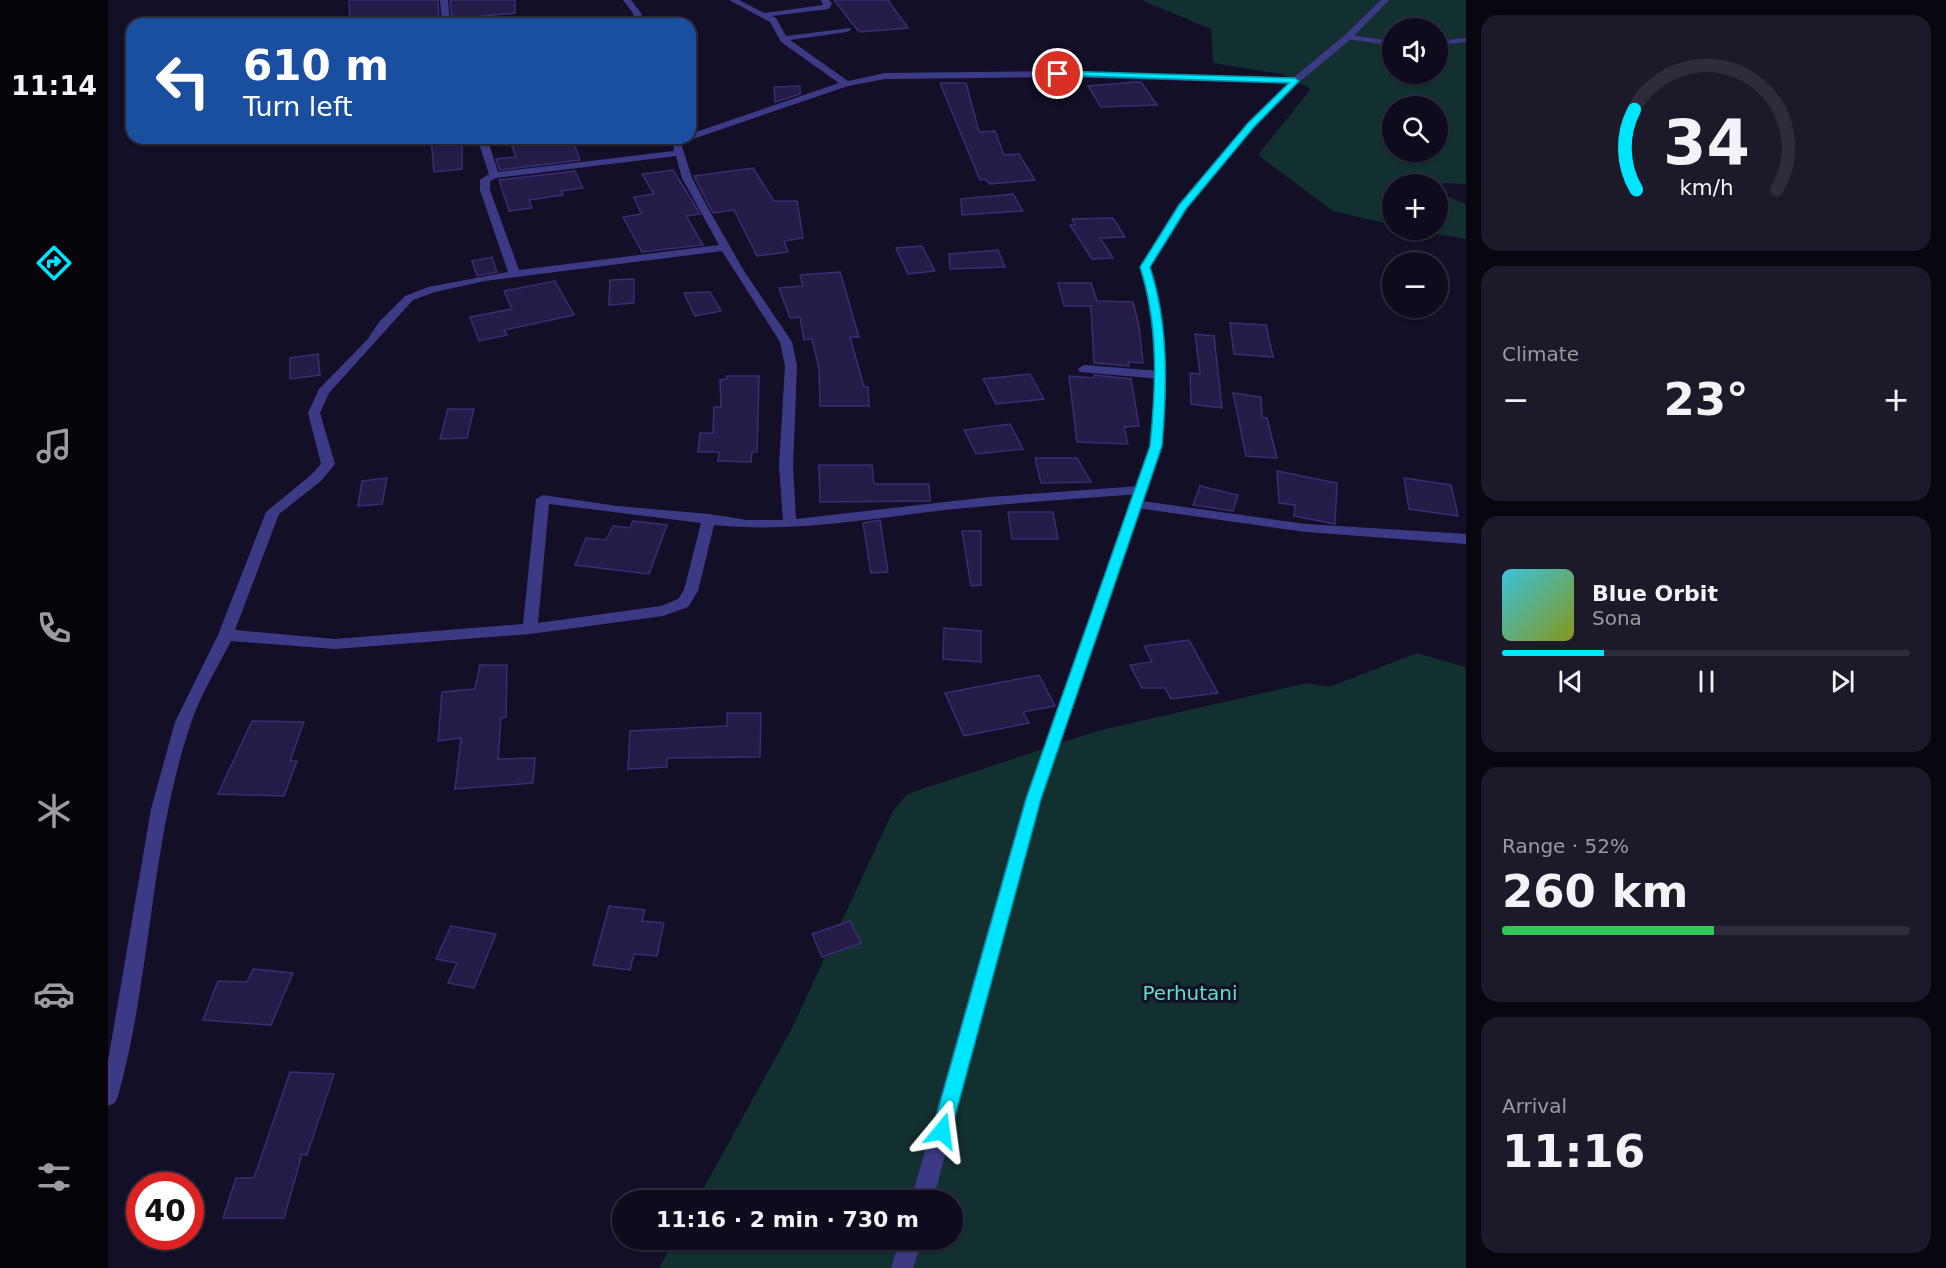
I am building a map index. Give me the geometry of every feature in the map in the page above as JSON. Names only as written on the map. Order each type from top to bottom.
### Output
[{"type":"street","points":[[444,0],[446,18]]},
{"type":"street","points":[[627,0],[638,18]]},
{"type":"street","points":[[733,0],[773,21],[783,39],[846,84]]},
{"type":"street","points":[[760,15],[826,7],[828,3],[825,0]]},
{"type":"street","points":[[925,1190],[1033,799],[1156,446],[1161,375],[1155,297],[1145,267],[1182,207],[1251,125],[1295,81],[1348,37],[1385,0]]},
{"type":"street","points":[[783,39],[848,30]]},
{"type":"street","points":[[1348,37],[1382,42]]},
{"type":"street","points":[[1448,42],[1466,40]]},
{"type":"street","points":[[696,137],[846,84],[885,76],[1058,74],[1295,81]]},
{"type":"street","points":[[484,144],[494,175]]},
{"type":"street","points":[[515,275],[485,190],[485,180],[494,175],[670,144]]},
{"type":"street","points":[[682,144],[703,208],[739,271],[786,342],[791,366],[786,466],[790,524]]},
{"type":"street","points":[[108,1096],[120,1050],[160,809],[183,722],[226,635],[273,512],[286,499],[320,476],[328,464],[314,413],[322,392],[371,342],[383,324],[409,298],[432,289],[515,275],[726,247]]},
{"type":"street","points":[[1084,369],[1161,375]]},
{"type":"street","points":[[530,629],[543,499],[617,510],[709,518],[747,524],[790,524],[934,506],[1137,497],[1306,528],[1466,539]]},
{"type":"street","points":[[226,635],[335,644],[530,629],[663,611],[683,603],[691,591],[709,518]]},
{"type":"street","points":[[902,1268],[907,1250]]},
{"type":"green space","points":[[1141,0],[1466,0],[1466,184],[1448,183],[1448,174],[1382,174],[1382,223],[1333,211],[1258,155],[1311,89],[1282,74],[1213,63],[1211,29]]},
{"type":"green space","points":[[1448,197],[1466,204],[1466,239],[1448,236]]},
{"type":"green space","name":"Perhutani","points":[[1417,653],[1466,667],[1466,1268],[659,1268],[669,1250],[963,1250],[963,1190],[703,1190],[791,1030],[893,811],[907,794],[1097,731],[1307,683],[1329,687]]},
{"type":"building","points":[[349,0],[438,0],[439,18],[350,18]]},
{"type":"building","points":[[450,0],[515,0],[515,13],[452,18]]},
{"type":"building","points":[[834,0],[888,0],[908,28],[859,32]]},
{"type":"building","points":[[1141,82],[1157,105],[1101,107],[1088,86]]},
{"type":"building","points":[[940,83],[966,83],[979,132],[995,131],[1004,155],[1019,154],[1035,180],[990,184],[985,179],[980,180]]},
{"type":"building","points":[[800,86],[800,94],[775,102],[774,87]]},
{"type":"building","points":[[432,144],[462,144],[462,169],[434,172]]},
{"type":"building","points":[[511,144],[574,144],[580,160],[500,170],[496,159],[516,157]]},
{"type":"building","points":[[753,168],[774,201],[797,201],[803,238],[784,241],[788,252],[757,256],[734,210],[713,213],[694,176]]},
{"type":"building","points":[[673,170],[700,214],[686,216],[703,245],[642,252],[623,217],[641,214],[634,197],[654,194],[642,174]]},
{"type":"building","points":[[575,171],[583,188],[561,191],[563,195],[529,200],[532,208],[509,211],[499,180]]},
{"type":"building","points":[[1013,194],[1023,211],[962,215],[961,199]]},
{"type":"building","points":[[1113,218],[1125,237],[1100,238],[1113,258],[1092,259],[1070,225],[1075,225],[1072,219]]},
{"type":"building","points":[[922,246],[935,271],[908,274],[896,248]]},
{"type":"building","points":[[998,250],[1005,267],[950,269],[949,254]]},
{"type":"building","points":[[492,257],[497,272],[477,276],[472,261]]},
{"type":"building","points":[[840,272],[859,337],[850,337],[864,387],[868,387],[869,406],[820,406],[819,368],[812,339],[804,340],[800,317],[790,318],[779,288],[803,286],[800,275]]},
{"type":"building","points":[[634,279],[634,303],[609,305],[610,280]]},
{"type":"building","points":[[555,281],[574,315],[504,330],[507,335],[479,341],[470,317],[512,309],[504,291]]},
{"type":"building","points":[[1058,283],[1091,283],[1097,301],[1133,302],[1139,326],[1143,363],[1128,362],[1129,366],[1094,363],[1091,306],[1064,306]]},
{"type":"building","points":[[710,292],[721,311],[695,316],[684,293]]},
{"type":"building","points":[[1230,323],[1266,325],[1273,357],[1234,354]]},
{"type":"building","points":[[1195,334],[1214,336],[1222,408],[1191,404],[1190,373],[1200,374]]},
{"type":"building","points":[[318,354],[320,375],[290,379],[290,358]]},
{"type":"building","points":[[1030,374],[1044,399],[996,404],[983,379]]},
{"type":"building","points":[[1094,375],[1131,379],[1139,426],[1124,427],[1128,444],[1077,442],[1069,376],[1094,378]]},
{"type":"building","points":[[727,376],[759,376],[757,452],[752,452],[751,462],[718,461],[719,452],[698,452],[700,433],[713,433],[714,407],[721,407],[720,380],[727,379]]},
{"type":"building","points":[[1233,393],[1261,397],[1262,417],[1267,418],[1277,458],[1246,456]]},
{"type":"building","points":[[448,409],[474,409],[467,438],[440,439]]},
{"type":"building","points":[[1010,424],[1023,449],[976,454],[964,430]]},
{"type":"building","points":[[1035,458],[1077,458],[1091,482],[1041,483]]},
{"type":"building","points":[[819,465],[872,465],[874,484],[929,484],[930,501],[820,502]]},
{"type":"building","points":[[1277,471],[1337,483],[1335,524],[1294,516],[1295,505],[1279,503]]},
{"type":"building","points":[[387,478],[382,504],[358,506],[362,481]]},
{"type":"building","points":[[1404,478],[1451,485],[1458,516],[1409,509]]},
{"type":"building","points":[[1200,486],[1238,495],[1233,511],[1193,505]]},
{"type":"building","points":[[1008,512],[1053,512],[1058,539],[1012,539]]},
{"type":"building","points":[[880,520],[888,572],[871,573],[863,523]]},
{"type":"building","points":[[633,521],[667,525],[649,574],[575,565],[586,538],[606,540],[613,526],[630,528]]},
{"type":"building","points":[[962,531],[981,531],[981,585],[971,586]]},
{"type":"building","points":[[944,628],[981,631],[981,662],[943,659]]},
{"type":"building","points":[[1189,640],[1218,693],[1171,699],[1165,688],[1142,688],[1130,665],[1152,662],[1144,646]]},
{"type":"building","points":[[480,665],[507,665],[506,717],[501,718],[498,759],[535,758],[533,783],[455,789],[461,738],[438,741],[442,692],[475,689]]},
{"type":"building","points":[[1039,675],[1055,706],[1023,712],[1029,723],[964,736],[945,693]]},
{"type":"building","points":[[727,713],[761,713],[760,757],[667,758],[667,767],[628,769],[630,731],[727,726]]},
{"type":"building","points":[[252,721],[304,722],[290,761],[297,761],[284,796],[218,794]]},
{"type":"building","points":[[609,906],[645,910],[642,921],[664,923],[657,956],[634,954],[630,970],[593,965]]},
{"type":"building","points":[[850,921],[861,943],[822,957],[812,934]]},
{"type":"building","points":[[451,926],[496,934],[474,988],[448,983],[457,963],[436,959]]},
{"type":"building","points":[[253,969],[293,973],[271,1025],[203,1020],[218,981],[247,982]]},
{"type":"building","points":[[290,1072],[334,1074],[307,1155],[302,1154],[284,1218],[223,1218],[236,1178],[254,1178]]},
{"type":"route","points":[[942,1131],[1033,799],[1156,446],[1161,375],[1155,297],[1145,267],[1182,207],[1251,125],[1295,81],[1207,76],[1058,74]]}]
